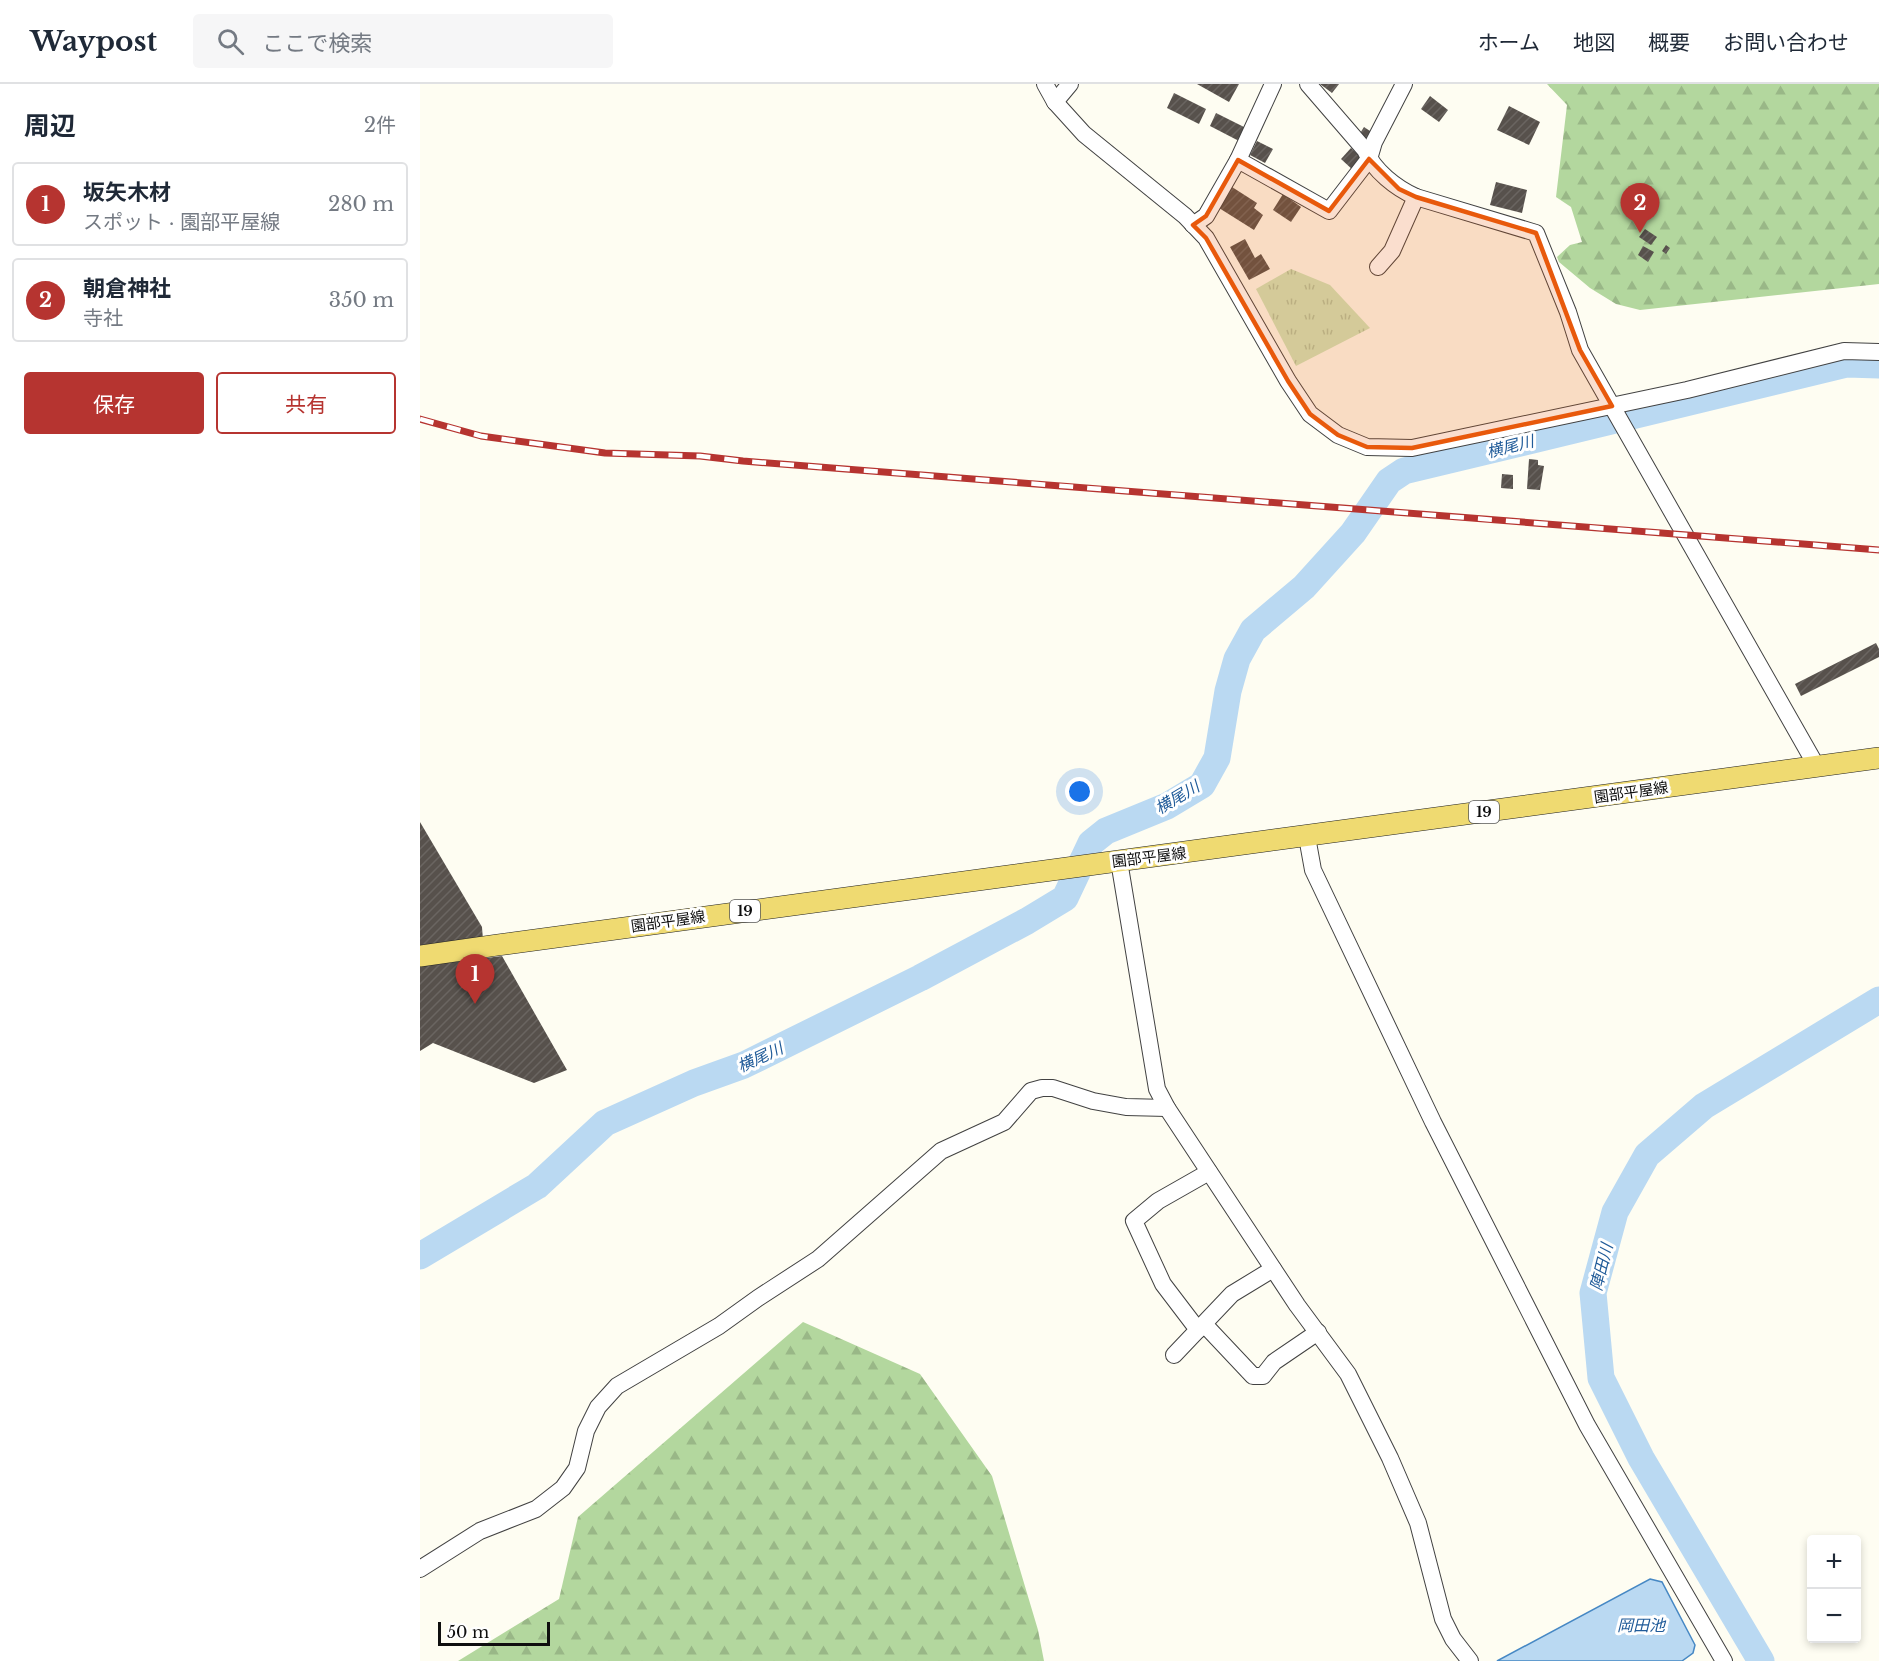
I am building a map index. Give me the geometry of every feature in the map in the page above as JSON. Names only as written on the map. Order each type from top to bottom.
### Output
[{"type":"main road","name":"園部平屋線","points":[[420,956],[1879,758]]},
{"type":"street","points":[[1045,84],[1055,102],[1084,134],[1206,238],[1293,390],[1310,414],[1338,435],[1367,447],[1412,448],[1613,408],[1844,351],[1879,352]]},
{"type":"street","points":[[1055,102],[1070,84]]},
{"type":"street","points":[[1193,225],[1206,216],[1239,160],[1273,84]]},
{"type":"street","points":[[1308,84],[1365,150],[1369,159],[1399,189],[1416,197],[1536,233],[1568,312],[1580,350],[1817,767]]},
{"type":"street","points":[[1239,160],[1329,211],[1369,159],[1374,142],[1404,84]]},
{"type":"street","points":[[1378,267],[1392,251],[1416,197]]},
{"type":"street","points":[[1307,837],[1313,870],[1477,1211],[1587,1425],[1724,1661]]},
{"type":"street","points":[[1119,861],[1157,1089],[1167,1108],[1273,1269],[1348,1374],[1390,1458],[1418,1523],[1443,1619],[1453,1639],[1470,1661]]},
{"type":"street","points":[[420,1569],[480,1531],[536,1509],[563,1488],[577,1468],[586,1431],[598,1407],[617,1386],[719,1326],[818,1259],[941,1150],[1004,1122],[1031,1091],[1053,1088],[1093,1101],[1115,1105],[1167,1108]]},
{"type":"street","points":[[1209,1172],[1158,1201],[1134,1221],[1163,1284],[1201,1327],[1253,1376],[1263,1376],[1274,1362],[1317,1332]]},
{"type":"street","points":[[1174,1355],[1232,1294],[1273,1269]]},
{"type":"highlighted area","points":[[1369,159],[1399,189],[1416,197],[1536,233],[1580,350],[1612,406],[1412,448],[1367,447],[1338,435],[1310,414],[1288,381],[1206,238],[1193,225],[1206,216],[1238,160],[1329,211]]},
{"type":"green space","points":[[1547,84],[1879,84],[1879,284],[1640,310],[1616,304],[1590,288],[1559,262],[1557,257],[1570,245],[1582,242],[1571,207],[1556,197],[1567,105]]},
{"type":"green space","points":[[1291,269],[1330,285],[1370,328],[1296,366],[1256,289]]},
{"type":"green space","points":[[803,1322],[920,1374],[992,1476],[1038,1630],[1044,1661],[458,1661],[559,1599],[578,1517]]},
{"type":"water","name":"岡田池","points":[[1650,1579],[1662,1582],[1695,1645],[1693,1653],[1682,1661],[1497,1661]]},
{"type":"building","points":[[1197,84],[1239,84],[1229,102]]},
{"type":"building","points":[[1320,84],[1339,84],[1332,93]]},
{"type":"building","points":[[1174,93],[1206,109],[1199,124],[1167,108]]},
{"type":"building","points":[[1430,96],[1448,110],[1439,122],[1421,109]]},
{"type":"building","points":[[1509,106],[1540,122],[1529,145],[1497,130]]},
{"type":"building","points":[[1216,113],[1246,128],[1239,141],[1210,126]]},
{"type":"building","points":[[1364,127],[1373,133],[1368,140],[1359,135]]},
{"type":"building","points":[[1257,141],[1273,149],[1265,163],[1250,155]]},
{"type":"building","points":[[1351,148],[1364,160],[1354,171],[1341,159]]},
{"type":"building","points":[[1496,182],[1527,190],[1522,213],[1490,205]]},
{"type":"building","points":[[1232,187],[1257,203],[1254,208],[1263,215],[1254,230],[1219,208]]},
{"type":"building","points":[[1283,194],[1301,207],[1291,222],[1273,210]]},
{"type":"building","points":[[1645,229],[1657,237],[1651,245],[1639,237]]},
{"type":"building","points":[[1245,239],[1255,258],[1261,254],[1270,269],[1249,280],[1230,247]]},
{"type":"building","points":[[1666,245],[1670,248],[1666,254],[1662,251]]},
{"type":"building","points":[[1643,246],[1654,252],[1648,262],[1638,255]]},
{"type":"building","points":[[1529,459],[1538,460],[1538,465],[1544,466],[1540,490],[1527,489]]},
{"type":"building","points":[[1502,474],[1513,475],[1513,489],[1501,488]]},
{"type":"building","points":[[1876,643],[1879,657],[1801,696],[1795,684]]},
{"type":"building","points":[[420,822],[482,927],[483,940],[420,946]]},
{"type":"building","points":[[502,956],[567,1070],[534,1083],[433,1043],[420,1051],[420,966]]},
{"type":"waterway","name":"横尾川","points":[[420,1256],[537,1186],[605,1123],[694,1083],[744,1065],[920,978],[1065,898],[1091,843],[1106,831],[1167,806],[1202,785],[1217,758],[1228,691],[1237,659],[1253,630],[1304,587],[1353,533],[1389,481],[1404,471],[1847,364],[1879,365]]},
{"type":"waterway","name":"陣田川","points":[[1761,1661],[1641,1458],[1601,1378],[1593,1293],[1615,1212],[1647,1155],[1704,1106],[1879,1000]]},
{"type":"railway","points":[[420,419],[481,436],[605,453],[700,456],[1879,550]]},
{"type":"place","name":"朝倉神社","points":[[1640,233]]},
{"type":"place","name":"坂矢木材","points":[[475,1004]]}]
